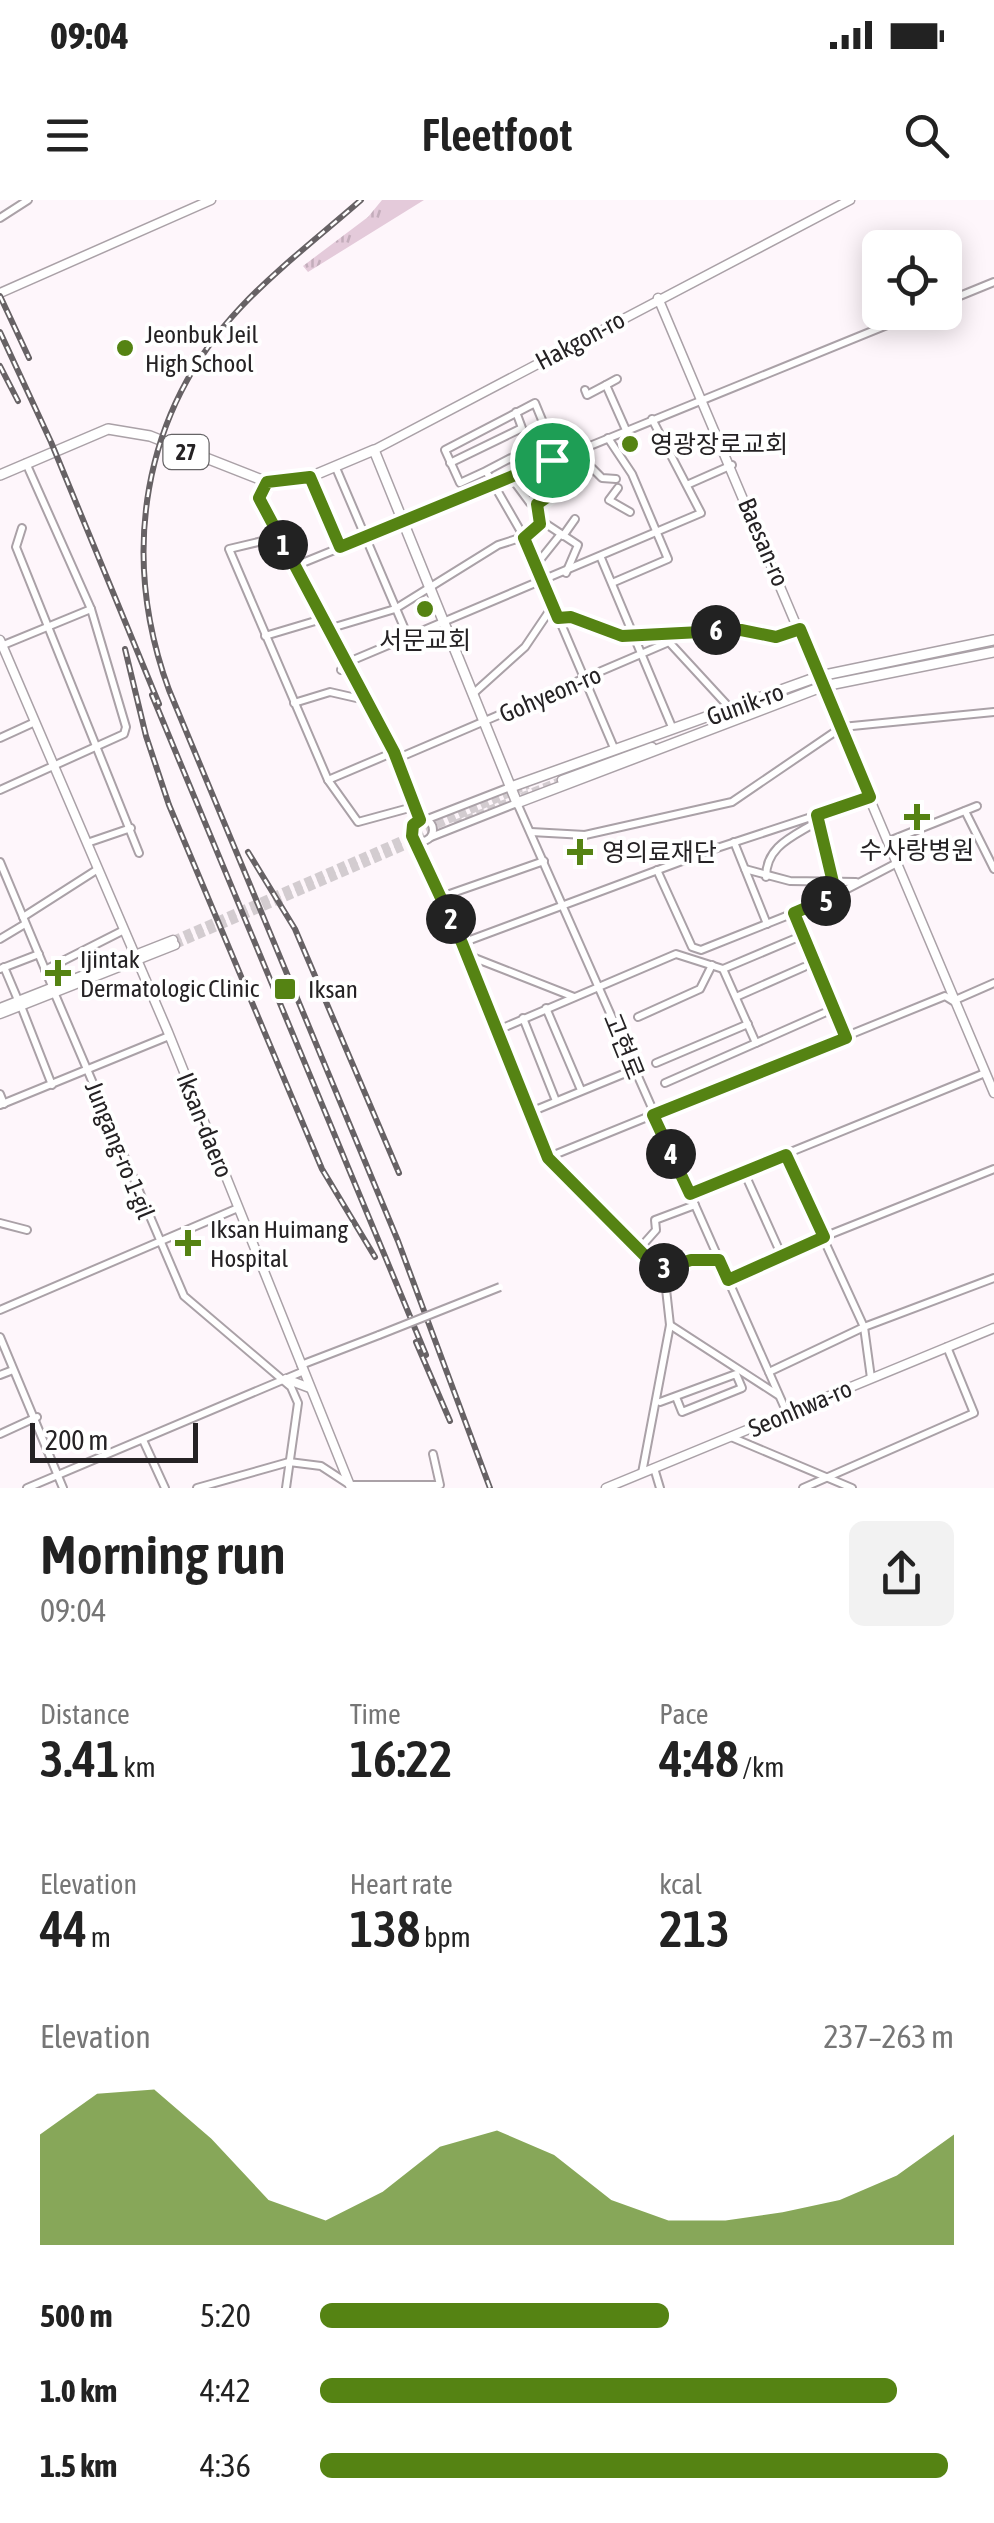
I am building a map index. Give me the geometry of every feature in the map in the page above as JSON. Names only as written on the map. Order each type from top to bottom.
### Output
[{"type":"main road","name":"Hakgon-ro","points":[[0,475],[108,429],[150,436],[267,482],[310,477],[374,450]]},
{"type":"main road","name":"Gohyeon-ro","points":[[374,450],[511,787]]},
{"type":"main road","name":"Gunik-ro","points":[[755,705],[822,681],[994,640]]},
{"type":"main road","name":"Gunik-ro","points":[[822,681],[994,652]]},
{"type":"main road","points":[[518,803],[614,748],[728,706],[755,705]]},
{"type":"main road","points":[[511,787],[560,777],[755,705]]},
{"type":"main road","name":"고현로","points":[[511,787],[518,803]]},
{"type":"street","points":[[0,218],[28,200]]},
{"type":"street","points":[[0,277],[4,291],[211,200]]},
{"type":"street","name":"Hakgon-ro","points":[[374,450],[850,200]]},
{"type":"street","points":[[962,295],[994,282]]},
{"type":"street","name":"Baesan-ro","points":[[658,298],[732,465],[994,1094]]},
{"type":"street","points":[[295,566],[875,330]]},
{"type":"street","points":[[585,390],[587,395],[617,380]]},
{"type":"street","points":[[606,385],[626,430]]},
{"type":"street","points":[[535,404],[547,432],[559,436],[554,454],[532,447],[460,484],[445,450],[516,412],[535,404]]},
{"type":"street","points":[[450,463],[522,428],[516,412]]},
{"type":"street","points":[[343,666],[702,513],[652,420]]},
{"type":"street","points":[[608,438],[632,474],[668,559],[612,583]]},
{"type":"street","points":[[552,460],[560,488]]},
{"type":"street","points":[[0,790],[124,734],[126,727],[91,608],[26,464]]},
{"type":"street","name":"Baesan-ro","points":[[689,484],[732,465]]},
{"type":"street","points":[[336,468],[409,639]]},
{"type":"street","points":[[510,476],[530,503],[537,504],[592,468],[602,478],[617,484],[610,500],[630,512]]},
{"type":"street","points":[[486,470],[524,538],[614,748]]},
{"type":"street","points":[[310,477],[340,547]]},
{"type":"street","points":[[267,482],[259,498],[328,629],[343,666],[395,756],[413,807],[432,827],[431,837]]},
{"type":"street","points":[[537,504],[540,520],[579,547],[566,573]]},
{"type":"street","points":[[536,565],[575,518]]},
{"type":"street","points":[[328,629],[395,609],[498,545],[524,538],[540,520]]},
{"type":"street","points":[[22,528],[16,548],[140,853]]},
{"type":"street","points":[[279,537],[229,549],[328,780],[358,822],[413,807]]},
{"type":"street","points":[[601,558],[672,727]]},
{"type":"street","points":[[475,692],[525,647],[552,606]]},
{"type":"street","points":[[1,644],[91,608]]},
{"type":"street","points":[[558,618],[571,617],[622,636],[741,630],[776,637],[800,629]]},
{"type":"street","points":[[264,636],[322,620]]},
{"type":"street","name":"Gohyeon-ro","points":[[328,780],[486,721],[669,642]]},
{"type":"street","name":"Gunik-ro","points":[[669,642],[728,706]]},
{"type":"street","name":"Iksan-daero","points":[[1,644],[38,721],[136,957],[350,1487]]},
{"type":"street","points":[[294,704],[330,692],[366,700]]},
{"type":"street","points":[[531,832],[585,836],[732,802],[842,727],[994,712]]},
{"type":"street","points":[[0,738],[38,721]]},
{"type":"street","points":[[511,787],[422,820],[412,828],[533,1111],[548,1158],[640,1248],[665,1280],[670,1325],[659,1403],[642,1472]]},
{"type":"street","points":[[496,792],[505,796],[504,808]]},
{"type":"street","points":[[462,943],[734,842],[817,818],[870,797]]},
{"type":"street","points":[[418,840],[518,803]]},
{"type":"street","name":"고현로","points":[[518,803],[788,1414]]},
{"type":"street","points":[[888,841],[976,806]]},
{"type":"street","points":[[965,810],[994,869]]},
{"type":"street","points":[[766,877],[767,861],[788,837],[817,818]]},
{"type":"street","points":[[817,818],[836,895]]},
{"type":"street","points":[[87,843],[131,828]]},
{"type":"street","points":[[734,842],[767,924]]},
{"type":"street","points":[[441,897],[544,861]]},
{"type":"street","name":"Jungang-ro 1-gil","points":[[0,862],[184,1296],[286,1379]]},
{"type":"street","points":[[657,870],[692,947],[702,950],[836,895],[897,863]]},
{"type":"street","points":[[0,940],[98,869]]},
{"type":"street","points":[[745,869],[766,877],[860,882]]},
{"type":"street","points":[[794,913],[846,1038]]},
{"type":"street","points":[[45,970],[124,930]]},
{"type":"street","points":[[498,1030],[676,954],[723,969],[794,938]]},
{"type":"street","points":[[0,1011],[174,942]]},
{"type":"street","points":[[39,954],[2,968],[52,1085]]},
{"type":"street","points":[[466,955],[576,997]]},
{"type":"street","points":[[638,1017],[700,989],[712,965]]},
{"type":"street","points":[[736,997],[804,967]]},
{"type":"street","points":[[723,969],[756,1042]]},
{"type":"street","points":[[548,1158],[945,996],[953,1001],[994,983]]},
{"type":"street","points":[[546,1008],[582,1090]]},
{"type":"street","points":[[665,1083],[824,1013]]},
{"type":"street","points":[[522,1018],[556,1101]]},
{"type":"street","points":[[656,1063],[748,1024]]},
{"type":"street","points":[[0,1094],[2,1104],[168,1036]]},
{"type":"street","points":[[533,1111],[634,1070]]},
{"type":"street","points":[[690,1194],[985,1074]]},
{"type":"street","points":[[786,1155],[864,1327],[870,1378]]},
{"type":"street","points":[[728,1280],[781,1254],[994,1169]]},
{"type":"street","points":[[744,1172],[781,1254]]},
{"type":"street","points":[[640,1248],[656,1230],[655,1220],[695,1205]]},
{"type":"street","points":[[0,1310],[238,1208]]},
{"type":"street","points":[[0,1223],[27,1230]]},
{"type":"street","points":[[659,1270],[691,1260],[719,1260]]},
{"type":"street","points":[[769,1372],[864,1327],[994,1278]]},
{"type":"street","points":[[27,1488],[380,1335],[500,1288]]},
{"type":"street","points":[[670,1325],[779,1396]]},
{"type":"street","name":"Seonhwa-ro","points":[[606,1488],[994,1328]]},
{"type":"street","points":[[0,1336],[63,1488]]},
{"type":"street","points":[[803,1488],[974,1413],[947,1346]]},
{"type":"street","points":[[0,1375],[13,1370]]},
{"type":"street","points":[[659,1403],[736,1374],[742,1388],[682,1412],[676,1397]]},
{"type":"street","points":[[286,1379],[310,1388]]},
{"type":"street","points":[[286,1379],[298,1403],[286,1488]]},
{"type":"street","points":[[0,1434],[37,1418]]},
{"type":"street","points":[[731,1438],[852,1488]]},
{"type":"street","points":[[143,1440],[165,1488]]},
{"type":"street","points":[[196,1488],[289,1462],[321,1466],[350,1487],[440,1486],[433,1454]]},
{"type":"street","points":[[654,1468],[660,1488]]},
{"type":"green space","points":[[382,200],[424,200],[308,272],[303,266],[368,217]]},
{"type":"tunnel","points":[[455,824],[562,780]]},
{"type":"tunnel","points":[[173,940],[528,785]]},
{"type":"tunnel","points":[[175,945],[437,832]]},
{"type":"railway","points":[[361,200],[241,307],[207,348],[181,393],[161,439],[149,488],[144,538],[146,589],[154,639],[169,690],[398,1241],[490,1488]]},
{"type":"railway","points":[[0,296],[29,358]]},
{"type":"railway","points":[[0,332],[51,442],[159,704]]},
{"type":"railway","points":[[0,366],[18,401]]},
{"type":"railway","points":[[125,649],[146,736],[169,805],[322,1169],[375,1257]]},
{"type":"railway","points":[[152,695],[426,1355]]},
{"type":"railway","points":[[248,852],[295,929],[399,1173]]},
{"type":"railway","points":[[416,1342],[450,1421]]},
{"type":"place","name":"Jeonbuk Jeil High School","points":[[125,348]]},
{"type":"place","name":"영광장로교회","points":[[630,444]]},
{"type":"place","name":"서문교회","points":[[425,609]]},
{"type":"place","name":"수사랑병원","points":[[917,817]]},
{"type":"place","name":"영의료재단","points":[[580,852]]},
{"type":"place","name":"Ijintak Dermatologic Clinic","points":[[58,973]]},
{"type":"place","name":"Iksan","points":[[285,989]]},
{"type":"place","name":"Iksan Huimang Hospital","points":[[188,1243]]},
{"type":"route","points":[[552,460],[560,488],[537,504],[540,524],[524,538],[558,618],[571,617],[622,636],[741,630],[776,637],[800,629],[870,797],[817,815],[829,879],[836,895],[794,913],[846,1038],[653,1115],[690,1194],[786,1155],[824,1237],[728,1280],[719,1260],[691,1260],[659,1270],[548,1158],[533,1111],[418,840],[412,836],[413,825],[420,820],[394,752],[259,498],[267,482],[310,477],[340,547],[552,460]]}]
